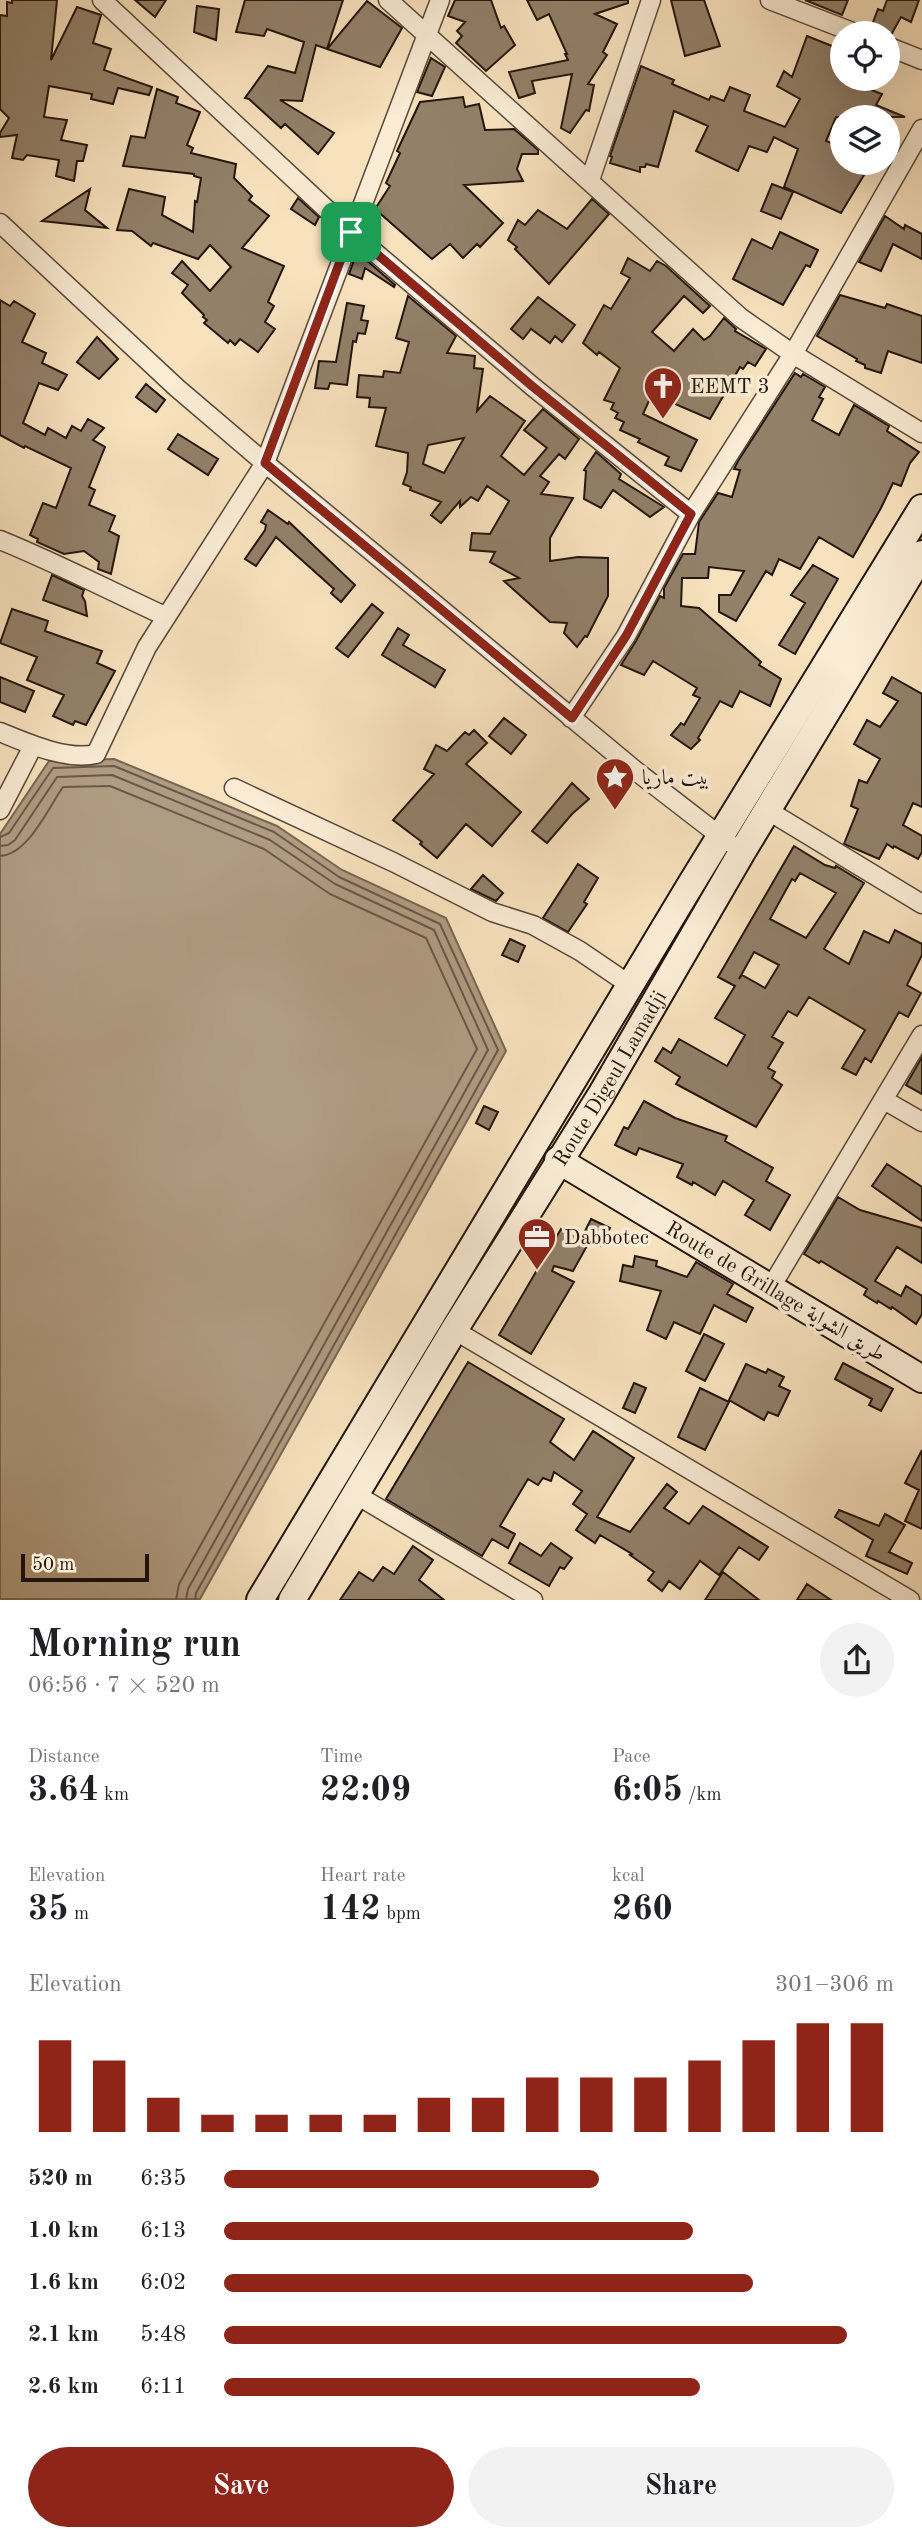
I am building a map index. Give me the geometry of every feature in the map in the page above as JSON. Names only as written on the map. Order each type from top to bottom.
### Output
[{"type":"main road","points":[[260,1600],[720,836],[922,508]]},
{"type":"main road","name":"Route Digeul Lamadji","points":[[292,1600],[558,1160],[601,1095],[742,852],[922,554]]},
{"type":"main road","name":"Route de Grillage طريق الشواية","points":[[558,1160],[922,1380]]},
{"type":"street","points":[[102,0],[351,232],[532,386],[691,514]]},
{"type":"street","points":[[388,0],[741,318],[793,354],[922,433]]},
{"type":"street","points":[[0,732],[33,746],[82,757],[96,754],[146,647],[265,463],[440,0]]},
{"type":"street","points":[[590,180],[651,0]]},
{"type":"street","points":[[770,0],[830,23]]},
{"type":"street","points":[[900,51],[922,60]]},
{"type":"street","points":[[572,718],[626,636],[691,514],[793,354],[922,129]]},
{"type":"street","points":[[0,223],[177,388],[265,463],[572,718],[742,852]]},
{"type":"street","points":[[0,540],[55,562],[165,616]]},
{"type":"street","points":[[0,810],[33,746]]},
{"type":"street","points":[[234,788],[492,912],[533,925],[580,951],[630,985]]},
{"type":"street","points":[[767,810],[922,904]]},
{"type":"street","points":[[771,1287],[922,1035]]},
{"type":"street","points":[[884,1100],[922,1122]]},
{"type":"street","points":[[454,1330],[911,1600]]},
{"type":"street","points":[[355,1493],[533,1600]]},
{"type":"water","points":[[114,759],[277,826],[342,870],[446,918],[506,1051],[200,1599],[0,1599],[0,834],[49,761]]},
{"type":"building","points":[[12,0],[57,0],[51,60],[77,7],[101,15],[93,43],[111,49],[104,70],[152,87],[149,95],[118,88],[113,104],[91,99],[92,94],[49,86],[44,117],[67,120],[61,140],[87,145],[83,161],[77,161],[74,181],[56,176],[59,160],[27,155],[23,160],[12,158],[17,135],[0,137],[9,118],[0,109],[0,15],[7,16],[7,2],[12,3]]},
{"type":"building","points":[[135,0],[166,0],[155,17]]},
{"type":"building","points":[[245,0],[343,0],[327,49],[316,45],[302,101],[280,100],[334,133],[318,154],[285,124],[281,128],[245,98],[268,66],[295,73],[304,42],[267,29],[264,36],[236,32]]},
{"type":"building","points":[[455,0],[491,0],[501,28],[504,26],[515,45],[486,71],[456,43],[462,36],[457,31],[465,22],[448,16]]},
{"type":"building","points":[[527,0],[628,0],[628,3],[595,14],[617,24],[603,52],[607,55],[588,84],[594,85],[589,111],[586,110],[570,133],[561,128],[572,74],[532,81],[535,93],[519,98],[509,72],[568,60],[549,14],[537,20]]},
{"type":"building","points":[[671,0],[704,0],[720,46],[685,56]]},
{"type":"building","points":[[805,0],[848,0],[842,15]]},
{"type":"building","points":[[887,0],[919,0],[911,22],[901,17],[899,21],[873,21],[878,9],[883,11]]},
{"type":"building","points":[[367,1],[402,28],[380,67],[327,49]]},
{"type":"building","points":[[197,6],[219,9],[216,40],[194,32]]},
{"type":"building","points":[[807,36],[830,45],[830,91],[874,91],[882,94],[876,105],[830,105],[830,131],[826,141],[830,142],[830,175],[864,175],[841,213],[784,187],[798,149],[774,137],[767,152],[749,146],[738,171],[696,151],[708,126],[674,111],[658,167],[646,164],[645,167],[640,167],[640,172],[610,163],[610,156],[641,66],[674,80],[672,84],[709,100],[711,96],[724,101],[730,87],[750,95],[744,111],[785,127],[800,99],[777,86],[784,71],[792,77]]},
{"type":"building","points":[[431,58],[445,67],[432,96],[417,92]]},
{"type":"building","points":[[157,89],[178,97],[176,103],[200,112],[187,145],[193,148],[191,153],[236,164],[234,178],[252,196],[249,200],[269,216],[242,248],[284,266],[268,302],[274,306],[265,322],[275,329],[258,352],[240,339],[235,345],[230,340],[228,343],[204,323],[207,320],[204,315],[182,293],[188,285],[172,273],[182,261],[210,291],[231,267],[210,245],[198,259],[153,243],[151,246],[132,231],[117,230],[129,189],[165,197],[162,215],[193,232],[195,201],[197,202],[201,178],[194,174],[123,166],[131,136],[145,138]]},
{"type":"building","points":[[463,97],[465,107],[479,104],[485,130],[514,129],[538,150],[538,154],[522,154],[517,169],[523,181],[464,185],[503,223],[480,247],[477,244],[463,258],[450,244],[432,259],[375,209],[390,186],[386,183],[400,153],[397,151],[420,102]]},
{"type":"building","points":[[772,184],[793,192],[781,219],[761,211]]},
{"type":"building","points":[[90,189],[85,210],[107,228],[42,221]]},
{"type":"building","points":[[298,198],[319,217],[315,225],[291,209]]},
{"type":"building","points":[[592,199],[609,214],[549,284],[508,240],[518,220],[525,225],[538,210],[567,229]]},
{"type":"building","points":[[885,216],[904,229],[905,225],[922,234],[922,259],[893,244],[881,271],[859,262]]},
{"type":"building","points":[[780,232],[818,250],[810,267],[806,265],[783,305],[733,279],[752,239],[772,249]]},
{"type":"building","points":[[357,252],[395,285],[394,287],[365,268],[362,279],[349,274]]},
{"type":"building","points":[[628,258],[650,271],[657,261],[666,266],[710,306],[703,313],[684,296],[652,332],[674,351],[693,329],[704,340],[724,318],[735,331],[766,349],[755,366],[748,362],[743,369],[740,367],[710,419],[652,394],[643,414],[697,440],[681,471],[665,465],[669,457],[620,430],[624,422],[615,418],[618,413],[611,409],[614,403],[604,400],[620,368],[599,352],[597,355],[583,343],[604,305],[611,309],[630,278],[621,273]]},
{"type":"building","points":[[840,295],[885,308],[887,304],[922,316],[922,363],[888,351],[881,373],[865,368],[857,359],[817,336]]},
{"type":"building","points":[[408,296],[456,336],[447,353],[475,356],[474,368],[483,369],[477,411],[490,396],[525,421],[501,456],[524,475],[547,448],[524,430],[543,409],[579,439],[565,459],[559,454],[540,476],[549,482],[541,494],[573,498],[550,538],[550,561],[578,557],[608,558],[608,596],[587,637],[585,636],[577,647],[564,633],[567,623],[550,622],[504,581],[519,578],[490,562],[495,552],[470,550],[472,533],[490,534],[509,501],[487,486],[478,501],[471,497],[460,507],[460,501],[441,523],[431,515],[441,502],[410,490],[411,487],[403,484],[408,453],[376,446],[386,408],[369,407],[370,398],[357,397],[359,375],[383,377],[384,371],[400,373],[409,342],[396,338]],"holes":[[[464,438],[444,473],[423,464],[428,445]]]},
{"type":"building","points":[[538,297],[575,325],[562,342],[555,336],[550,343],[531,329],[523,339],[511,329]]},
{"type":"building","points":[[0,300],[10,306],[14,301],[35,314],[22,342],[46,353],[42,363],[67,375],[58,390],[39,383],[23,423],[45,435],[48,428],[66,438],[72,426],[81,431],[88,419],[104,428],[93,440],[105,447],[89,487],[95,490],[89,505],[115,516],[109,531],[119,536],[111,574],[98,569],[99,562],[84,551],[64,554],[37,542],[38,539],[30,535],[43,503],[56,508],[71,468],[0,435]]},
{"type":"building","points":[[347,303],[364,306],[361,320],[368,321],[365,334],[358,333],[356,342],[353,341],[347,385],[330,383],[328,389],[315,388],[319,361],[336,362]]},
{"type":"building","points":[[97,337],[118,359],[99,379],[77,362]]},
{"type":"building","points":[[795,373],[801,377],[803,374],[825,387],[819,397],[823,399],[812,420],[839,435],[854,405],[889,426],[887,431],[919,452],[910,463],[901,486],[893,483],[853,557],[819,537],[800,569],[779,559],[772,575],[766,571],[736,621],[719,612],[719,595],[731,595],[744,571],[709,567],[708,578],[682,578],[681,606],[699,608],[761,662],[759,665],[781,679],[770,706],[740,691],[732,707],[720,701],[698,738],[700,740],[691,749],[671,735],[681,723],[684,725],[700,698],[693,695],[697,688],[653,661],[644,675],[621,665],[660,596],[664,598],[664,588],[683,554],[695,554],[699,522],[718,493],[732,497],[740,470],[734,469],[738,461]]},
{"type":"building","points":[[146,384],[165,400],[156,412],[136,397]]},
{"type":"building","points":[[178,434],[218,459],[208,475],[168,449]]},
{"type":"building","points":[[596,452],[621,474],[619,479],[664,507],[650,517],[613,490],[601,508],[584,499],[584,470]]},
{"type":"building","points":[[268,510],[288,524],[289,522],[355,585],[341,602],[331,593],[334,589],[276,537],[256,566],[245,559],[265,530],[266,525],[261,522]]},
{"type":"building","points":[[813,565],[838,579],[795,654],[779,645],[805,603],[791,595]]},
{"type":"building","points":[[52,575],[84,590],[82,596],[87,616],[43,600]]},
{"type":"building","points":[[372,604],[383,613],[348,657],[336,648]]},
{"type":"building","points":[[12,609],[48,621],[45,631],[102,651],[97,663],[115,671],[86,725],[75,721],[73,725],[53,716],[64,695],[27,680],[37,657],[0,643]]},
{"type":"building","points":[[398,628],[409,635],[403,645],[445,670],[435,687],[382,655]]},
{"type":"building","points":[[0,677],[34,691],[25,712],[0,702]]},
{"type":"building","points":[[892,677],[922,694],[922,807],[913,803],[903,825],[922,836],[922,852],[918,859],[887,844],[879,859],[844,844],[858,809],[851,806],[859,780],[867,783],[880,759],[854,744],[867,720],[880,727],[898,701],[883,693]]},
{"type":"building","points":[[504,718],[526,735],[511,754],[489,736]]},
{"type":"building","points":[[474,730],[487,743],[466,764],[521,812],[492,846],[466,824],[437,858],[420,844],[422,842],[393,820],[434,774],[424,769],[436,745],[447,751],[465,732],[469,735]]},
{"type":"building","points":[[572,783],[589,799],[547,843],[532,831]]},
{"type":"building","points":[[794,846],[825,865],[836,866],[864,883],[824,949],[849,964],[864,931],[889,943],[895,930],[922,944],[922,955],[907,985],[921,993],[908,1017],[899,1012],[871,1062],[865,1058],[856,1075],[842,1068],[865,1030],[809,997],[797,1016],[788,1011],[772,1037],[783,1043],[768,1068],[775,1072],[772,1078],[782,1085],[756,1127],[676,1084],[680,1077],[655,1061],[663,1048],[671,1053],[679,1039],[727,1066],[745,1035],[715,1018],[735,986],[718,977]],"holes":[[[800,873],[836,893],[806,938],[770,919],[792,879],[795,881]],[[754,952],[779,965],[765,988],[742,975],[739,979]]]},
{"type":"building","points":[[578,864],[598,878],[584,902],[587,904],[568,932],[543,918]]},
{"type":"building","points":[[483,875],[503,893],[496,901],[471,889]]},
{"type":"building","points":[[510,939],[525,946],[518,962],[502,955]]},
{"type":"building","points":[[922,1057],[922,1094],[906,1085]]},
{"type":"building","points":[[644,1101],[675,1118],[727,1136],[725,1141],[773,1168],[766,1181],[790,1195],[770,1230],[745,1215],[754,1200],[723,1181],[715,1195],[693,1182],[692,1185],[677,1177],[683,1164],[639,1148],[636,1155],[615,1145],[624,1127],[628,1129]]},
{"type":"building","points":[[484,1106],[498,1112],[489,1130],[476,1123]]},
{"type":"building","points":[[887,1164],[922,1187],[922,1221],[872,1186]]},
{"type":"building","points":[[838,1197],[860,1210],[922,1228],[922,1263],[897,1247],[875,1281],[901,1296],[906,1286],[922,1296],[922,1314],[916,1324],[892,1307],[891,1309],[878,1301],[877,1303],[864,1295],[867,1289],[821,1261],[819,1263],[804,1254]]},
{"type":"building","points":[[591,1219],[610,1228],[601,1246],[582,1237]]},
{"type":"building","points":[[561,1229],[588,1244],[573,1271],[554,1266],[552,1271],[574,1282],[531,1354],[499,1335]]},
{"type":"building","points":[[635,1256],[657,1261],[656,1266],[687,1277],[696,1262],[733,1284],[727,1294],[753,1308],[746,1322],[714,1305],[700,1334],[674,1322],[666,1339],[647,1330],[661,1291],[620,1281],[623,1265],[633,1267]]},
{"type":"building","points":[[704,1334],[724,1344],[705,1381],[686,1371]]},
{"type":"building","points":[[468,1362],[564,1419],[550,1442],[574,1460],[593,1431],[634,1458],[597,1517],[630,1532],[667,1484],[677,1492],[664,1508],[689,1524],[703,1506],[768,1547],[759,1560],[739,1547],[719,1575],[700,1561],[680,1589],[669,1581],[662,1591],[648,1580],[654,1572],[630,1555],[632,1554],[600,1535],[595,1543],[576,1530],[587,1514],[573,1504],[582,1491],[554,1472],[551,1481],[543,1478],[538,1485],[528,1479],[500,1526],[515,1534],[508,1548],[492,1539],[482,1556],[386,1499]]},
{"type":"building","points":[[843,1363],[893,1389],[881,1411],[869,1405],[872,1399],[835,1379]]},
{"type":"building","points":[[746,1364],[766,1373],[768,1369],[784,1377],[779,1386],[790,1391],[778,1416],[768,1412],[764,1420],[729,1400]]},
{"type":"building","points":[[634,1383],[646,1388],[635,1413],[623,1408]]},
{"type":"building","points":[[700,1388],[729,1402],[705,1450],[678,1437]]},
{"type":"building","points":[[922,1450],[922,1529],[905,1521],[919,1490],[905,1483]]},
{"type":"building","points":[[839,1510],[879,1526],[885,1514],[905,1525],[889,1552],[912,1563],[907,1574],[866,1556],[873,1540],[835,1517]]},
{"type":"building","points":[[520,1543],[541,1556],[551,1543],[572,1558],[564,1569],[560,1567],[549,1586],[509,1563]]},
{"type":"building","points":[[413,1546],[433,1560],[419,1580],[444,1600],[340,1600],[359,1572],[373,1581],[383,1567],[394,1574]]},
{"type":"building","points":[[723,1572],[759,1600],[705,1600]]},
{"type":"building","points":[[807,1584],[831,1600],[797,1600]]},
{"type":"place","name":"EEMT 3","points":[[663,420]]},
{"type":"place","name":"بيت ماريا","points":[[615,811]]},
{"type":"place","name":"Dabbotec","points":[[537,1271]]},
{"type":"route","points":[[351,232],[532,386],[691,514],[626,636],[572,718],[265,463],[351,232]]}]
